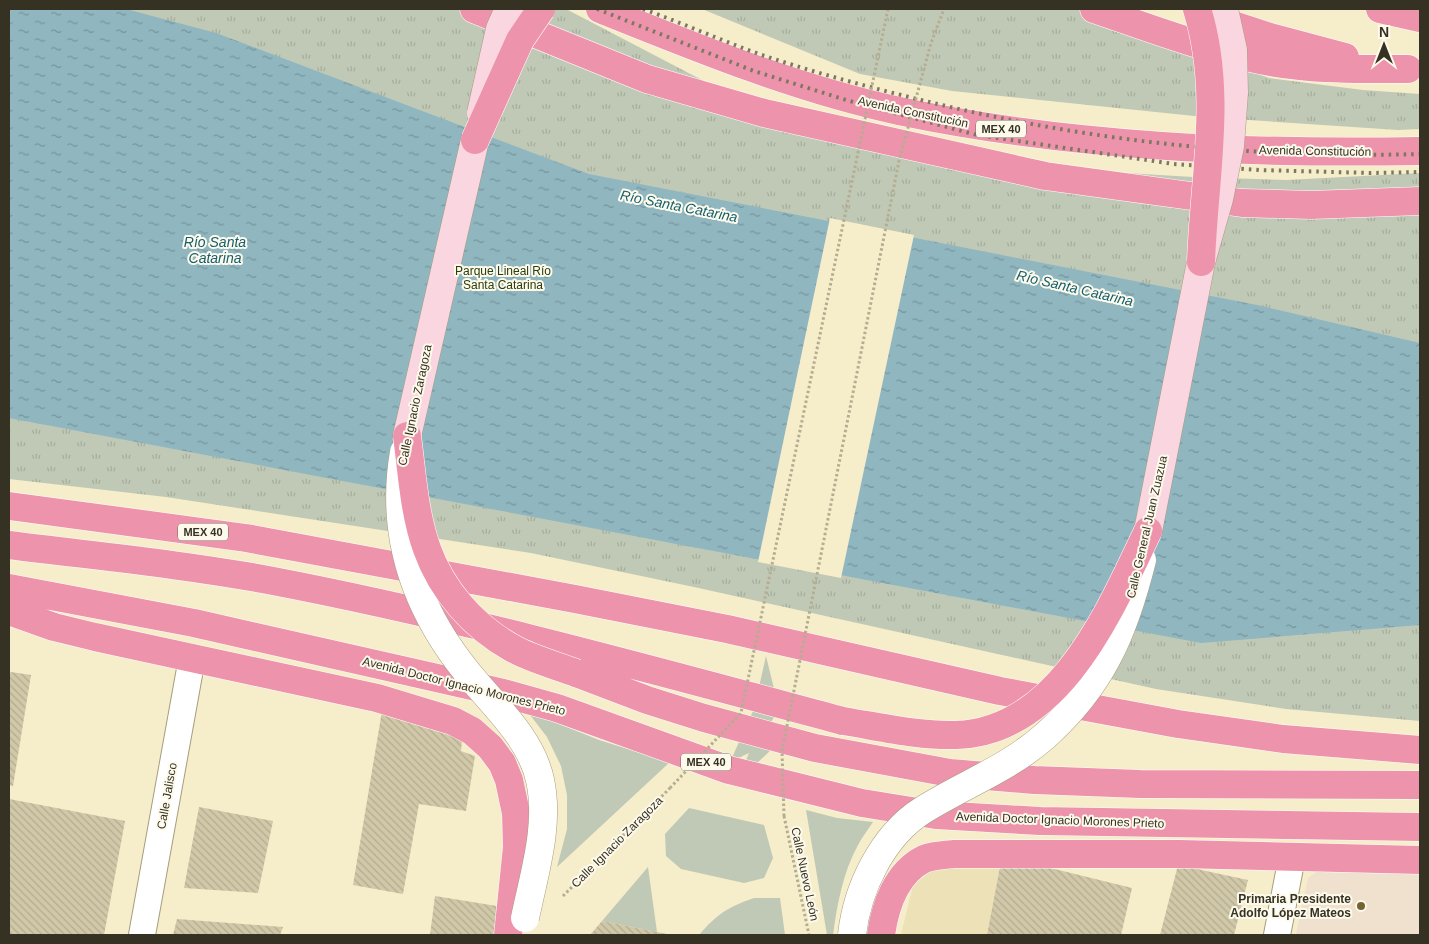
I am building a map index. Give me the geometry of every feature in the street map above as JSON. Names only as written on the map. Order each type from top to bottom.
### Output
[{"type":"highway","points":[[474,9],[647,79],[764,113],[1046,176],[1242,202],[1311,205],[1420,201]]},
{"type":"highway","points":[[475,140],[516,48],[540,9]]},
{"type":"highway","name":"Avenida Constitución","points":[[600,9],[724,57],[815,89],[898,110],[986,127],[1103,141],[1191,148],[1420,152]]},
{"type":"highway","points":[[1094,9],[1180,38],[1257,59],[1299,66],[1341,69],[1414,69]]},
{"type":"highway","points":[[1184,9],[1270,38],[1336,55],[1414,69]]},
{"type":"highway","points":[[1197,9],[1209,60],[1212,127],[1200,262]]},
{"type":"highway","points":[[1380,9],[1420,18]]},
{"type":"highway","points":[[407,436],[418,511],[427,548],[447,588],[462,608],[485,631],[513,649],[647,700],[704,718],[815,748],[950,773],[1034,780],[1140,784],[1420,785]]},
{"type":"highway","name":"MEX 40","points":[[9,506],[246,538],[575,598],[756,635],[1000,691],[1178,724],[1283,739],[1420,750]]},
{"type":"highway","points":[[9,545],[193,568],[360,598],[525,637],[844,721],[929,735],[958,735],[986,731],[1013,720],[1039,703],[1062,680],[1081,655],[1105,617],[1148,531]]},
{"type":"highway","name":"Avenida Doctor Ignacio Morones Prieto","points":[[9,588],[194,623],[503,693],[557,708],[729,770],[871,804],[936,815],[1040,821],[1420,827]]},
{"type":"highway","points":[[9,611],[62,629],[378,698],[453,721],[472,731],[490,747],[502,763],[509,780],[516,813],[517,927]]},
{"type":"highway","points":[[881,935],[886,910],[900,881],[924,860],[934,856],[955,854],[1180,854],[1420,860]]},
{"type":"main road","name":"Calle Ignacio Zaragoza","points":[[407,436],[500,28],[509,9]]},
{"type":"main road","name":"Calle General Juan Zuazua","points":[[1148,531],[1200,262],[1219,199],[1230,146],[1234,93],[1233,50],[1224,9]]},
{"type":"street","name":"Calle Ignacio Zaragoza","points":[[407,436],[400,475],[399,509],[406,550],[417,588],[432,620],[453,655],[506,718],[524,744],[535,763],[540,780],[543,804],[542,829],[517,927]]},
{"type":"street","name":"Calle General Juan Zuazua","points":[[852,935],[862,892],[877,860],[897,833],[921,812],[994,772],[1039,741],[1072,709],[1094,680],[1112,650],[1127,614],[1148,531]]},
{"type":"street","name":"Calle Jalisco","points":[[142,935],[192,658]]},
{"type":"street","points":[[1277,935],[1292,857]]},
{"type":"path","name":"Calle Ignacio Zaragoza","points":[[563,896],[741,713],[888,9]]},
{"type":"path","name":"Calle Nuevo León","points":[[809,935],[784,816],[782,750],[899,161],[931,43],[944,9]]},
{"type":"shaded area","points":[[1002,856],[987,935],[901,935],[915,877],[935,859]]},
{"type":"shaded area","name":"Primaria Presidente Adolfo López Mateos","points":[[1321,869],[1420,870],[1420,935],[1296,935],[1308,878]]},
{"type":"green space","name":"Río Santa Catarina","points":[[9,9],[566,9],[746,103],[1076,170],[1286,180],[1420,173],[1420,721],[1286,709],[1156,689],[531,553],[166,497],[9,479]]},
{"type":"green space","points":[[702,9],[1078,9],[1269,78],[1363,90],[1420,94],[1420,129],[1398,130],[1204,117],[952,91],[860,74]]},
{"type":"green space","points":[[766,656],[779,709],[761,739],[772,749],[736,783],[749,753],[730,762],[754,709]]},
{"type":"green space","points":[[527,711],[599,740],[670,762],[557,867],[567,829],[567,795],[561,766],[547,737]]},
{"type":"green space","points":[[689,808],[764,825],[773,858],[764,878],[744,883],[681,869],[666,856],[665,834]]},
{"type":"green space","points":[[806,810],[837,818],[873,822],[848,866],[839,900],[833,935],[827,935]]},
{"type":"green space","points":[[648,867],[657,932],[602,921]]},
{"type":"green space","points":[[754,898],[780,898],[785,935],[699,935],[724,912]]},
{"type":"water","name":"Río Santa Catarina","points":[[9,9],[126,9],[216,33],[589,174],[1257,305],[1420,343],[1420,625],[1201,643],[9,418]]},
{"type":"pier","points":[[830,218],[914,235],[841,578],[758,562]]},
{"type":"building","points":[[11,672],[31,675],[13,786],[9,785],[9,674]]},
{"type":"building","points":[[382,711],[463,730],[461,751],[475,756],[466,811],[419,804],[403,894],[353,885]]},
{"type":"building","points":[[9,799],[125,821],[104,935],[9,935]]},
{"type":"building","points":[[199,807],[273,821],[258,893],[184,888]]},
{"type":"building","points":[[1002,856],[1132,888],[1121,935],[987,935]]},
{"type":"building","points":[[1178,865],[1248,880],[1234,935],[1160,935]]},
{"type":"building","points":[[435,896],[503,907],[499,935],[430,935]]},
{"type":"building","points":[[177,919],[283,927],[280,935],[173,935]]},
{"type":"building","points":[[602,921],[667,934],[667,935],[590,935]]},
{"type":"railway","points":[[597,9],[754,71],[846,100],[977,135],[1174,164],[1259,170],[1371,173],[1420,172]]},
{"type":"railway","points":[[643,9],[759,54],[816,72],[975,113],[1038,125],[1165,144],[1228,150],[1356,155],[1420,154]]},
{"type":"place","name":"Primaria Presidente Adolfo López Mateos","points":[[1361,906]]},
{"type":"park label","name":"Parque Lineal Río Santa Catarina","points":[[503,278]]}]
